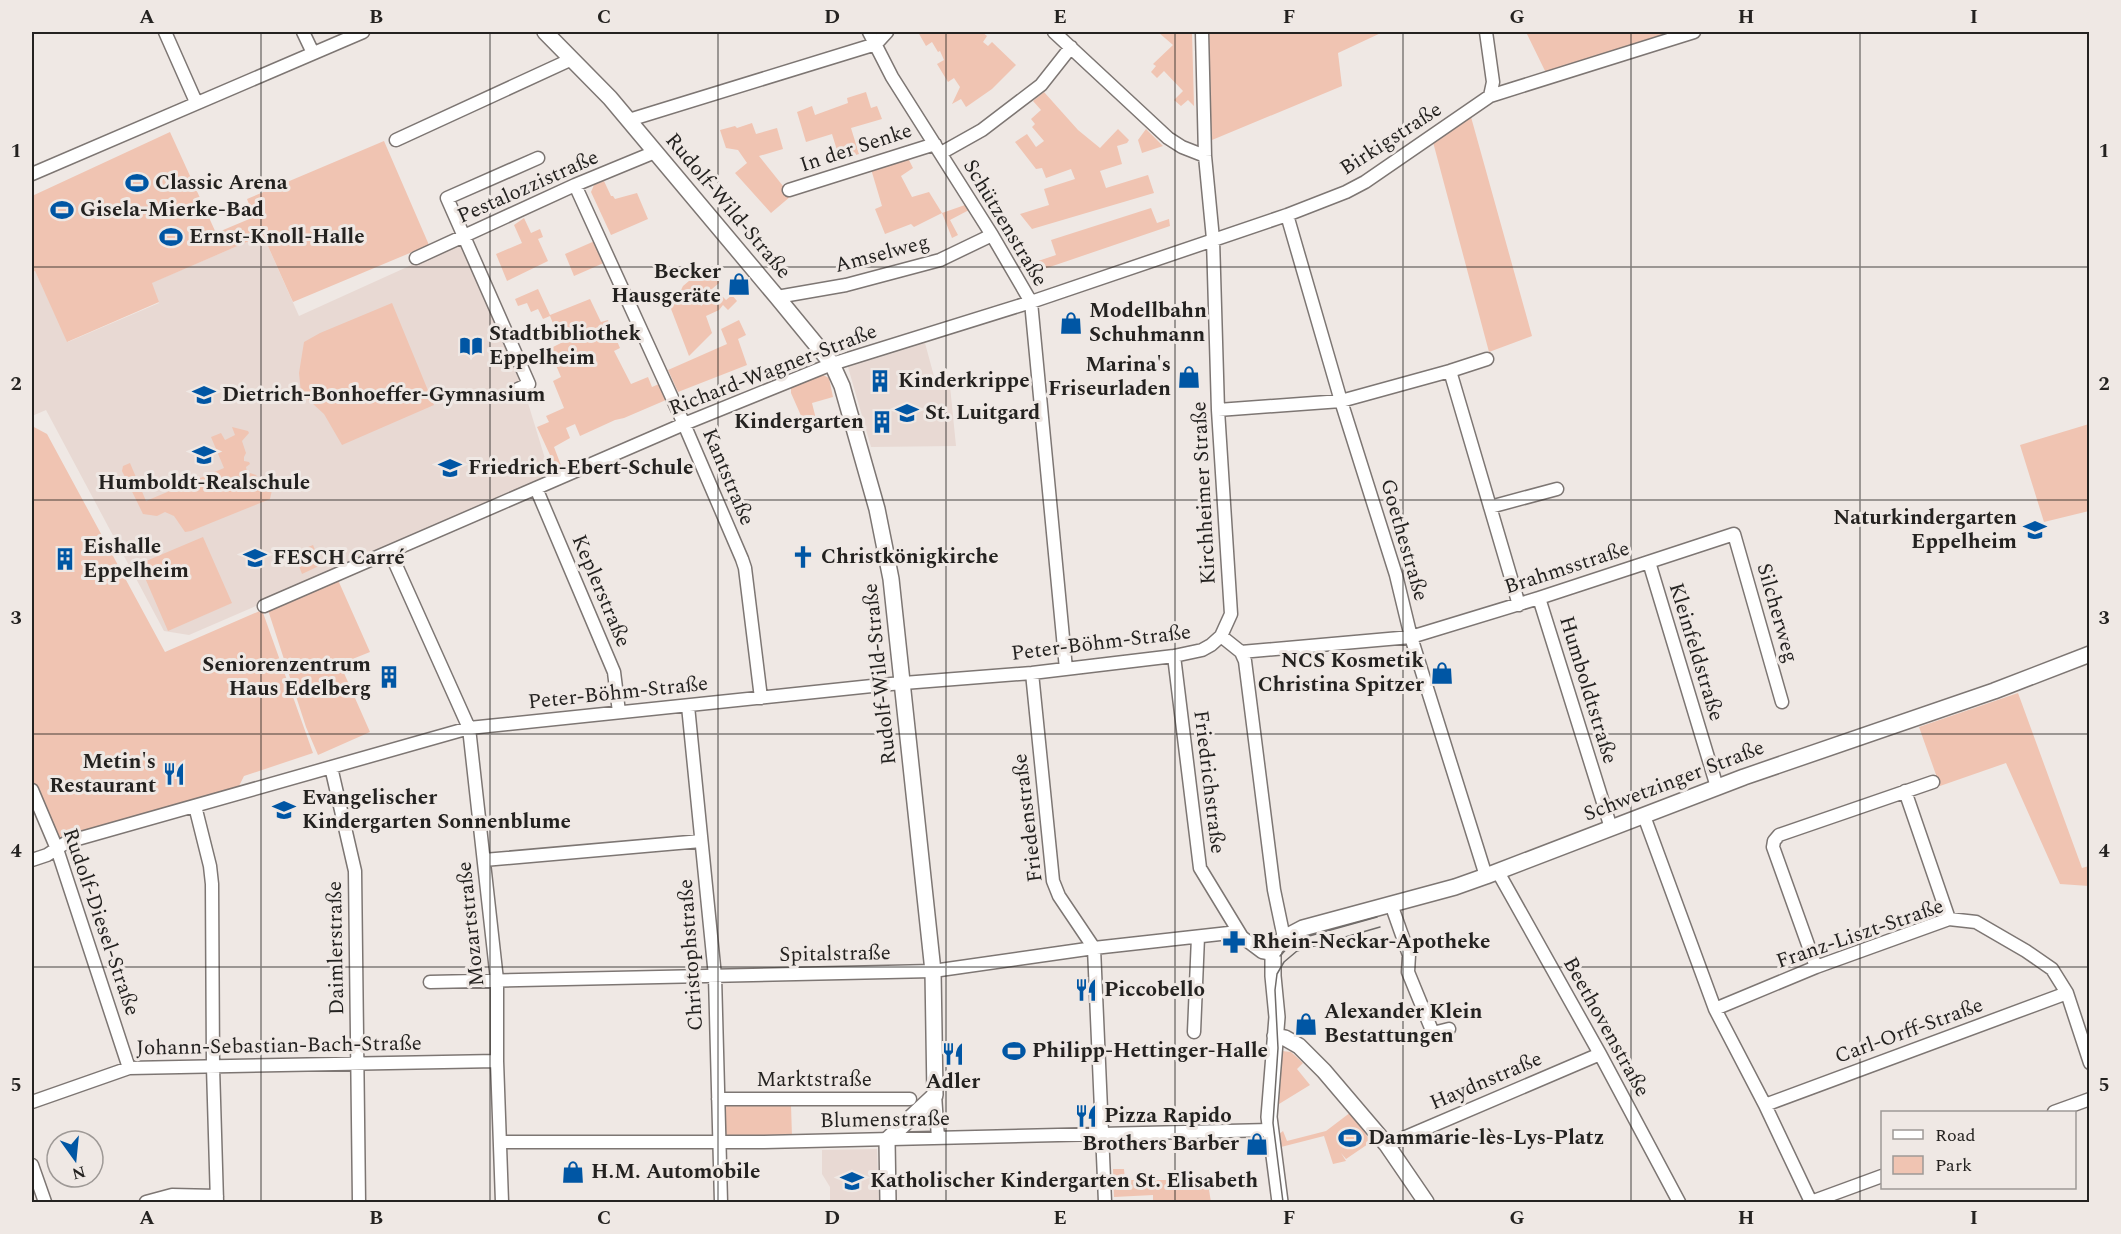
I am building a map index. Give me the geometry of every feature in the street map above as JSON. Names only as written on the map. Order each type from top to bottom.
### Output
[{"type":"street","points":[[165,32],[196,102]]},
{"type":"street","points":[[303,32],[313,53]]},
{"type":"street","points":[[32,174],[363,32]]},
{"type":"street","name":"Rudolf-Wild-Straße","points":[[545,32],[610,98],[656,152],[832,364],[842,386],[886,547],[903,684],[933,971],[938,1138]]},
{"type":"street","name":"Schützenstraße","points":[[870,32],[892,77],[992,235],[1031,302],[1066,669]]},
{"type":"street","points":[[629,120],[876,44],[887,32]]},
{"type":"street","points":[[1054,32],[1168,138],[1182,147],[1205,156]]},
{"type":"street","name":"Kirchheimer Straße","points":[[1202,32],[1205,156],[1213,239],[1218,410],[1231,614],[1221,636]]},
{"type":"street","points":[[1486,32],[1493,82],[1490,96]]},
{"type":"street","name":"Birkigstraße","points":[[1213,239],[1287,215],[1346,192],[1365,182],[1490,96],[1694,32]]},
{"type":"street","name":"In der Senke","points":[[789,190],[938,148],[982,130],[1041,85],[1071,48]]},
{"type":"street","points":[[396,140],[572,59]]},
{"type":"street","name":"Pestalozzistraße","points":[[416,258],[575,185],[656,152]]},
{"type":"street","points":[[518,389],[529,384],[447,198],[537,158]]},
{"type":"street","name":"Kantstraße","points":[[575,185],[684,424],[745,568],[760,698]]},
{"type":"street","name":"Goethestraße","points":[[1287,215],[1341,401],[1396,575],[1411,637],[1492,874]]},
{"type":"street","name":"Amselweg","points":[[777,297],[846,285],[939,260],[992,235]]},
{"type":"street","name":"Richard-Wagner-Straße","points":[[264,606],[684,424],[832,364],[1031,302],[1213,239]]},
{"type":"street","points":[[1218,410],[1341,401],[1488,359]]},
{"type":"street","points":[[1450,371],[1519,605]]},
{"type":"street","name":"Keplerstraße","points":[[536,488],[614,672],[619,712]]},
{"type":"street","points":[[1490,507],[1557,489]]},
{"type":"street","name":"Brahmsstraße","points":[[1411,637],[1519,605],[1734,534]]},
{"type":"street","name":"Silcherweg","points":[[1734,534],[1782,702]]},
{"type":"street","name":"Mozartstraße","points":[[390,552],[469,728],[497,980],[497,1061],[502,1203]]},
{"type":"street","name":"Kleinfeldstraße","points":[[1649,562],[1717,787]]},
{"type":"street","name":"Humboldtstraße","points":[[1539,598],[1611,828]]},
{"type":"street","points":[[1221,636],[1241,652],[1245,661],[1274,890],[1278,946],[1273,976],[1277,1017],[1269,1107],[1280,1203]]},
{"type":"street","name":"Peter-Böhm-Straße","points":[[32,860],[47,855],[67,842],[469,728],[1032,673],[1174,656],[1202,650],[1221,636]]},
{"type":"street","points":[[1241,652],[1411,637]]},
{"type":"street","name":"Schwetzinger Straße","points":[[1278,946],[1303,928],[1492,874],[1717,787],[1994,691],[2090,654]]},
{"type":"street","name":"Friedrichstraße","points":[[1174,656],[1200,868],[1238,932],[1262,952],[1278,946]]},
{"type":"street","name":"Friedenstraße","points":[[1032,673],[1053,881],[1059,896],[1094,948]]},
{"type":"street","name":"Christophstraße","points":[[688,706],[715,976],[721,1203]]},
{"type":"street","name":"Daimlerstraße","points":[[331,767],[355,871],[359,1203]]},
{"type":"street","points":[[1816,967],[1773,847],[1774,841],[1779,835],[1933,782]]},
{"type":"street","name":"Rudolf-Diesel-Straße","points":[[32,790],[57,849],[129,1068]]},
{"type":"street","points":[[1905,791],[1949,920]]},
{"type":"street","points":[[146,1203],[172,1195],[217,1199],[213,1067],[212,884],[210,866],[195,806]]},
{"type":"street","points":[[1644,816],[1715,1009],[1765,1105],[1811,1203],[1881,1176]]},
{"type":"street","points":[[484,860],[701,841]]},
{"type":"street","name":"Beethovenstraße","points":[[1492,874],[1600,1054],[1679,1203]]},
{"type":"street","points":[[1391,904],[1409,955],[1408,972],[1433,1034],[1449,1029]]},
{"type":"street","name":"Franz-Liszt-Straße","points":[[1715,1009],[1816,967],[1949,920],[1976,922],[2052,969],[2067,993],[2090,1063]]},
{"type":"street","name":"Spitalstraße","points":[[430,981],[933,971],[1094,948],[1238,932]]},
{"type":"street","points":[[1194,1032],[1198,937]]},
{"type":"street","points":[[1094,948],[1105,1203]]},
{"type":"street","name":"Carl-Orff-Straße","points":[[1765,1105],[2067,993]]},
{"type":"street","points":[[1275,1036],[1292,1042],[1307,1053],[1387,1145],[1426,1203]]},
{"type":"street","name":"Haydnstraße","points":[[1387,1145],[1600,1054]]},
{"type":"street","name":"Johann-Sebastian-Bach-Straße","points":[[32,1102],[129,1068],[497,1061]]},
{"type":"street","points":[[888,1203],[887,1140],[935,1095]]},
{"type":"street","name":"Marktstraße","points":[[718,1099],[910,1099]]},
{"type":"street","points":[[2059,1111],[2090,1099]]},
{"type":"street","name":"Blumenstraße","points":[[501,1142],[887,1140],[1270,1130]]},
{"type":"street","points":[[32,1165],[45,1203]]},
{"type":"shaded area","points":[[263,235],[299,316],[460,243],[520,377],[551,478],[189,635],[164,631],[46,410],[32,416],[32,272],[35,271],[68,342],[159,303],[151,283]]},
{"type":"shaded area","name":"St. Luitgard","points":[[925,343],[935,380],[949,376],[956,446],[871,447],[848,367]]},
{"type":"shaded area","name":"Katholischer Kindergarten St. Elisabeth","points":[[877,1149],[879,1201],[830,1202],[830,1187],[822,1174],[822,1150]]},
{"type":"green space","points":[[918,32],[982,32],[987,36],[983,42],[988,46],[992,42],[1016,65],[992,89],[966,107],[961,99],[952,104],[960,87],[954,78],[948,82],[937,64],[944,60],[940,51],[938,52],[932,42],[926,46]]},
{"type":"green space","points":[[1158,32],[1192,32],[1194,106],[1188,100],[1181,106],[1174,100],[1183,91],[1164,71],[1157,78],[1151,72],[1156,66],[1153,64],[1173,45]]},
{"type":"green space","points":[[1203,32],[1383,32],[1338,53],[1342,86],[1212,140]]},
{"type":"green space","points":[[1526,32],[1683,32],[1547,75]]},
{"type":"green space","points":[[866,92],[871,108],[877,106],[882,119],[851,128],[859,154],[840,160],[832,134],[806,142],[797,112],[812,106],[815,115],[848,103],[847,98]]},
{"type":"green space","points":[[1044,92],[1078,130],[1100,148],[1118,129],[1129,140],[1117,146],[1122,164],[1100,171],[1106,188],[1148,175],[1154,193],[1032,229],[1020,214],[1049,205],[1044,189],[1075,179],[1071,169],[1046,178],[1042,168],[1036,169],[1015,142],[1027,134],[1036,147],[1044,141],[1032,127],[1035,124],[1031,119],[1041,110],[1033,101]]},
{"type":"green space","points":[[1471,117],[1532,336],[1489,352],[1433,142]]},
{"type":"green space","points":[[752,123],[756,134],[777,128],[783,149],[759,156],[791,196],[771,213],[735,173],[747,163],[738,150],[726,148],[720,130]]},
{"type":"green space","points":[[1146,129],[1163,146],[1142,153],[1138,140]]},
{"type":"green space","points":[[170,132],[216,233],[254,217],[247,199],[384,141],[429,245],[293,302],[263,235],[152,283],[159,302],[67,342],[35,271],[32,272],[32,196]]},
{"type":"green space","points":[[908,158],[913,168],[901,176],[912,197],[929,192],[942,213],[914,227],[911,224],[885,234],[875,209],[882,206],[871,169]]},
{"type":"green space","points":[[604,181],[611,196],[615,199],[637,193],[648,219],[611,235],[591,192],[594,185]]},
{"type":"green space","points":[[965,205],[969,210],[950,220],[958,235],[952,238],[942,213]]},
{"type":"green space","points":[[1151,208],[1157,223],[1169,219],[1170,226],[1038,271],[1035,262],[1056,255],[1051,240]]},
{"type":"green space","points":[[524,218],[531,233],[540,229],[543,237],[538,239],[548,261],[507,281],[496,254],[522,243],[514,225]]},
{"type":"green space","points":[[597,240],[606,262],[574,276],[565,254]]},
{"type":"green space","points":[[708,265],[719,275],[719,283],[699,300],[701,306],[718,292],[726,300],[732,295],[737,301],[728,310],[723,305],[719,310],[706,316],[712,333],[689,356],[668,301],[678,296],[683,286]]},
{"type":"green space","points":[[538,289],[550,315],[590,299],[601,322],[608,320],[620,348],[614,351],[631,384],[648,377],[652,387],[659,384],[666,400],[580,436],[575,424],[566,428],[570,438],[554,447],[562,468],[557,470],[537,427],[549,422],[546,416],[564,408],[553,381],[561,377],[549,349],[561,343],[550,316],[543,319],[538,309],[531,312],[527,303],[518,306],[515,299]]},
{"type":"green space","points":[[392,303],[434,405],[342,445],[324,414],[301,393],[299,373],[304,342]]},
{"type":"green space","points":[[739,320],[746,335],[738,339],[747,365],[678,392],[668,370],[727,344],[721,329]]},
{"type":"green space","points":[[821,374],[829,378],[833,397],[812,403],[817,423],[806,427],[791,393],[791,387]]},
{"type":"green space","points":[[2089,424],[2089,511],[2044,522],[2020,445]]},
{"type":"green space","points":[[32,426],[47,434],[165,652],[262,610],[313,753],[244,776],[238,788],[59,843],[32,782]]},
{"type":"green space","points":[[232,427],[248,431],[249,433],[242,441],[246,453],[244,461],[250,464],[246,467],[247,472],[256,475],[261,484],[270,486],[272,490],[270,499],[185,532],[174,516],[165,512],[157,516],[143,514],[122,471],[123,466],[130,463],[146,501],[224,468],[211,437],[221,433],[225,440],[235,435]]},
{"type":"green space","points":[[203,537],[232,603],[168,631],[139,564]]},
{"type":"green space","points":[[313,545],[321,565],[302,574],[294,553]]},
{"type":"green space","points":[[338,580],[370,652],[340,664],[370,732],[318,755],[306,727],[268,610]]},
{"type":"green space","points":[[2018,693],[2082,868],[2089,866],[2089,886],[2060,884],[2006,763],[1940,786],[1919,727]]},
{"type":"green space","points":[[1282,1051],[1291,1052],[1303,1063],[1297,1069],[1310,1085],[1279,1104]]},
{"type":"green space","points":[[791,1105],[792,1137],[726,1138],[725,1106]]},
{"type":"green space","points":[[1351,1112],[1371,1142],[1346,1159],[1341,1153],[1346,1161],[1333,1164],[1324,1136],[1281,1147],[1279,1134],[1283,1131],[1287,1141],[1326,1131]]},
{"type":"green space","points":[[1113,1169],[1124,1169],[1125,1180],[1146,1180],[1147,1175],[1154,1175],[1154,1180],[1166,1180],[1167,1187],[1183,1185],[1184,1181],[1200,1179],[1202,1176],[1220,1176],[1221,1185],[1209,1190],[1211,1202],[1153,1202],[1153,1195],[1114,1197]]},
{"type":"tram line","points":[[1280,956],[1292,943],[1302,938],[1377,917]]},
{"type":"tram line","points":[[1283,1202],[1273,1123],[1278,1048],[1275,990],[1277,974],[1284,962],[1297,951],[1380,927]]},
{"type":"place","name":"Classic Arena","points":[[137,183]]},
{"type":"place","name":"Gisela-Mierke-Bad","points":[[62,210]]},
{"type":"place","name":"Ernst-Knoll-Halle","points":[[171,237]]},
{"type":"place","name":"Becker Hausgeräte","points":[[739,284]]},
{"type":"place","name":"Modellbahn Schuhmann","points":[[1071,323]]},
{"type":"place","name":"Stadtbibliothek Eppelheim","points":[[471,346]]},
{"type":"place","name":"Marina's Friseurladen","points":[[1189,377]]},
{"type":"place","name":"Kinderkrippe","points":[[880,381]]},
{"type":"place","name":"Dietrich-Bonhoeffer-Gymnasium","points":[[204,395]]},
{"type":"place","name":"St. Luitgard","points":[[907,413]]},
{"type":"place","name":"Kindergarten","points":[[882,422]]},
{"type":"place","name":"Humboldt-Realschule","points":[[204,455]]},
{"type":"place","name":"Friedrich-Ebert-Schule","points":[[450,468]]},
{"type":"place","name":"Naturkindergarten Eppelheim","points":[[2035,530]]},
{"type":"place","name":"Christkönigkirche","points":[[803,557]]},
{"type":"place","name":"FESCH Carré","points":[[255,558]]},
{"type":"place","name":"Eishalle Eppelheim","points":[[65,559]]},
{"type":"place","name":"NCS Kosmetik Christina Spitzer","points":[[1442,673]]},
{"type":"place","name":"Seniorenzentrum Haus Edelberg","points":[[389,677]]},
{"type":"place","name":"Metin's Restaurant","points":[[174,774]]},
{"type":"place","name":"Evangelischer Kindergarten Sonnenblume","points":[[284,810]]},
{"type":"place","name":"Rhein-Neckar-Apotheke","points":[[1234,942]]},
{"type":"place","name":"Piccobello","points":[[1086,990]]},
{"type":"place","name":"Alexander Klein Bestattungen","points":[[1306,1024]]},
{"type":"place","name":"Philipp-Hettinger-Halle","points":[[1014,1051]]},
{"type":"place","name":"Adler","points":[[953,1054]]},
{"type":"place","name":"Pizza Rapido","points":[[1086,1116]]},
{"type":"place","name":"Dammarie-lès-Lys-Platz","points":[[1350,1138]]},
{"type":"place","name":"Brothers Barber","points":[[1257,1144]]},
{"type":"place","name":"H.M. Automobile","points":[[573,1172]]},
{"type":"place","name":"Katholischer Kindergarten St. Elisabeth","points":[[852,1181]]}]
